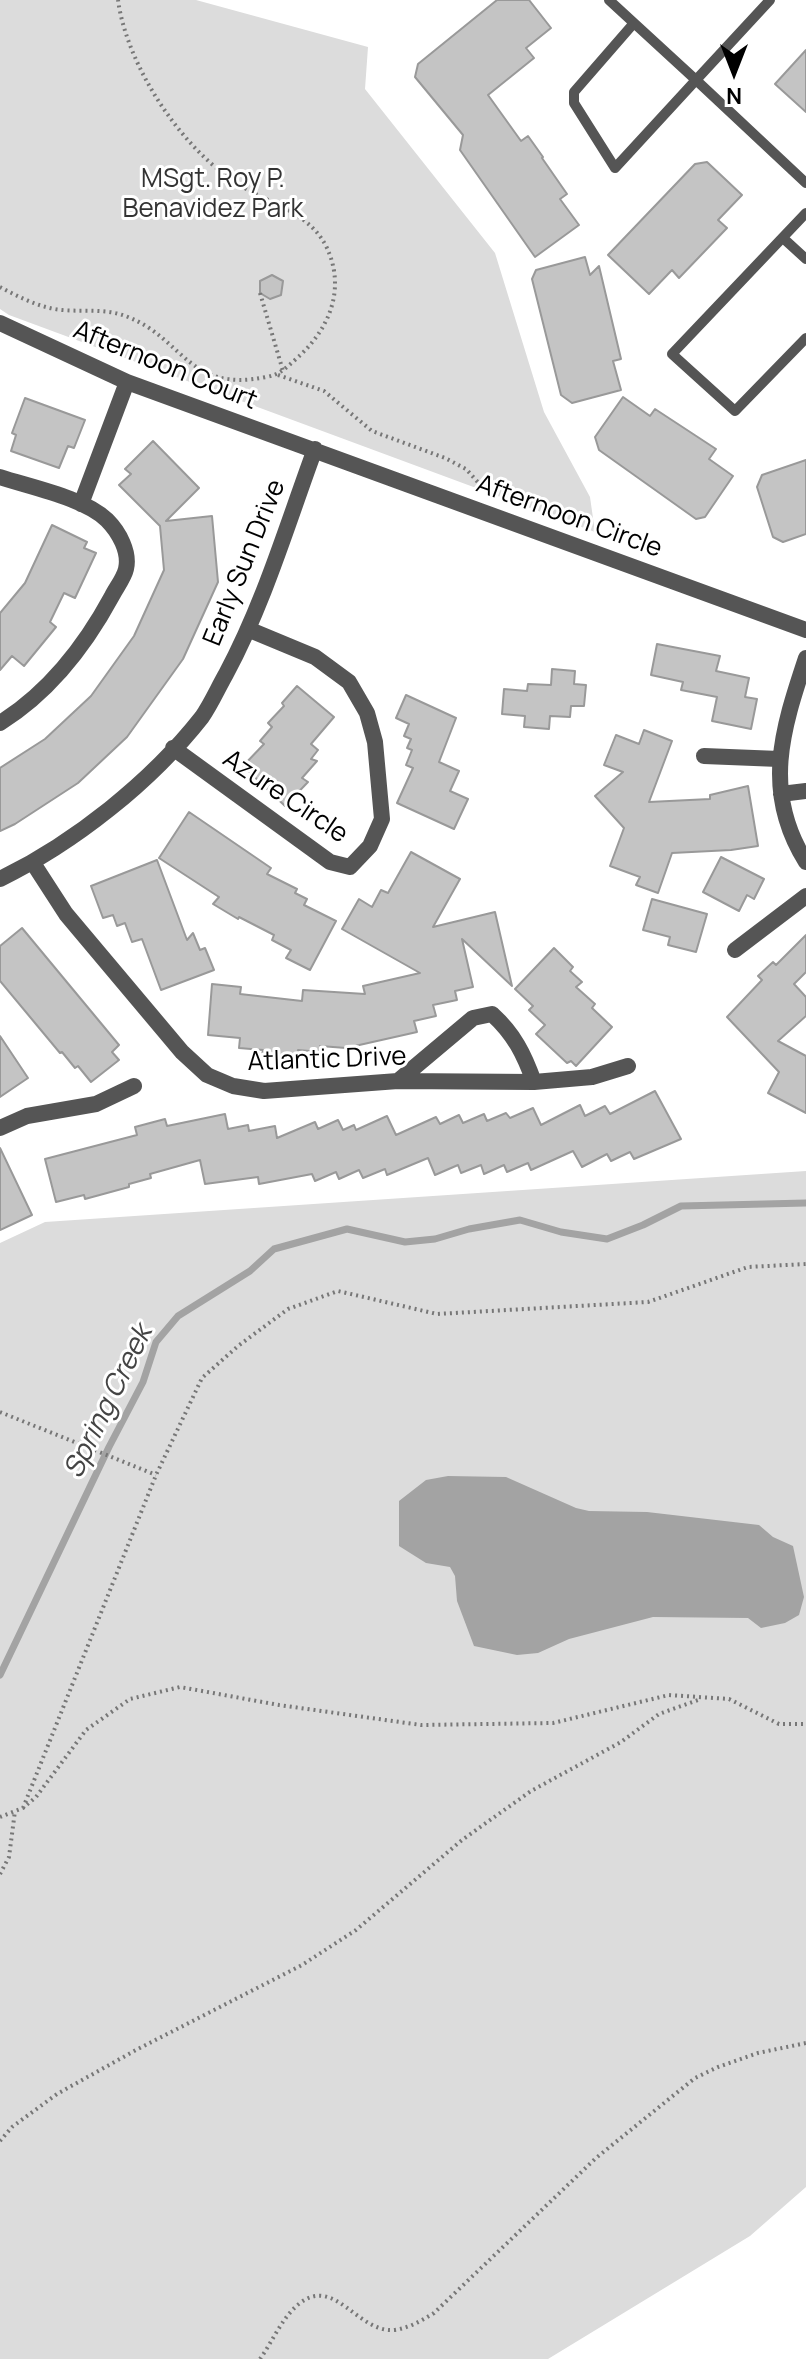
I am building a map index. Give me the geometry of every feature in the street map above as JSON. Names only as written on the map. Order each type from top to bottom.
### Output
[{"type":"street","name":"Afternoon Court","points":[[0,323],[127,382],[315,449]]},
{"type":"street","points":[[81,504],[127,382]]},
{"type":"street","name":"Afternoon Circle","points":[[315,449],[806,630]]},
{"type":"street","name":"Early Sun Drive","points":[[0,879],[33,863],[82,831],[131,791],[203,715],[250,630],[315,449]]},
{"type":"street","points":[[0,477],[81,504],[106,519],[124,545],[126,569],[103,612],[63,669],[18,712],[0,723]]},
{"type":"street","name":"Azure Circle","points":[[173,748],[330,862],[350,867],[370,846],[382,819],[375,742],[367,713],[349,682],[315,657],[250,630]]},
{"type":"street","points":[[806,658],[791,701],[779,759],[781,794],[789,823],[806,862]]},
{"type":"street","points":[[704,756],[779,759]]},
{"type":"street","points":[[781,794],[806,791]]},
{"type":"street","name":"Atlantic Drive","points":[[33,863],[66,914],[182,1052],[207,1075],[233,1086],[264,1091],[398,1081],[534,1082],[592,1077],[628,1066]]},
{"type":"street","points":[[735,950],[806,896]]},
{"type":"street","points":[[398,1081],[473,1018],[492,1014],[507,1027],[523,1051],[534,1082]]},
{"type":"street","points":[[0,1128],[27,1116],[96,1104],[134,1086]]},
{"type":"lane","points":[[609,0],[806,183]]},
{"type":"lane","points":[[634,23],[574,92],[574,103],[615,168],[770,0]]},
{"type":"lane","points":[[806,213],[672,354],[735,411],[806,338]]},
{"type":"lane","points":[[783,238],[806,259]]},
{"type":"path","points":[[118,0],[121,22],[138,62],[183,136],[239,184],[279,204],[309,225],[325,245],[334,272],[334,305],[322,333],[280,373]]},
{"type":"path","points":[[0,287],[50,307],[110,310],[130,317],[149,327],[180,356],[210,375],[236,381],[280,373],[324,391],[372,431],[466,469],[485,491]]},
{"type":"path","points":[[260,293],[280,373]]},
{"type":"path","points":[[23,1808],[156,1475],[202,1378],[238,1346],[288,1309],[338,1291],[437,1314],[648,1302],[748,1267],[806,1264]]},
{"type":"path","points":[[0,1412],[156,1475]]},
{"type":"path","points":[[0,1817],[23,1808],[36,1797],[86,1730],[130,1699],[180,1687],[421,1725],[553,1723],[669,1695],[729,1699],[779,1724],[806,1724]]},
{"type":"path","points":[[0,2141],[12,2127],[57,2094],[302,1965],[356,1930],[462,1840],[531,1791],[621,1742],[659,1714],[706,1697]]},
{"type":"path","points":[[0,1874],[9,1857],[15,1811]]},
{"type":"path","points":[[260,2359],[289,2313],[302,2301],[317,2295],[336,2299],[373,2327],[392,2330],[413,2325],[434,2313],[596,2158],[695,2078],[758,2053],[806,2043]]},
{"type":"green space","name":"MSgt. Roy P. Benavidez Park","points":[[0,0],[196,0],[368,47],[365,89],[495,253],[544,412],[590,497],[595,532],[9,315],[0,309]]},
{"type":"green space","points":[[806,1171],[806,2187],[750,2236],[548,2359],[0,2359],[0,1243],[45,1222]]},
{"type":"shaded area","points":[[448,1476],[506,1477],[589,1511],[647,1512],[759,1525],[773,1537],[793,1546],[804,1597],[799,1615],[785,1623],[761,1628],[748,1618],[653,1617],[569,1639],[538,1653],[517,1655],[474,1646],[457,1601],[455,1576],[450,1567],[426,1563],[399,1546],[399,1501],[426,1480]]},
{"type":"building","points":[[497,0],[529,0],[551,28],[526,48],[534,58],[488,95],[521,141],[528,136],[543,157],[567,194],[560,199],[579,225],[535,257],[460,150],[463,135],[415,77],[418,64]]},
{"type":"building","points":[[806,50],[806,112],[775,84]]},
{"type":"building","points":[[707,162],[742,195],[718,220],[727,228],[679,278],[672,270],[649,294],[608,255],[695,164]]},
{"type":"building","points":[[585,257],[590,275],[599,266],[621,359],[613,361],[621,390],[572,403],[561,395],[532,279],[536,270]]},
{"type":"building","points":[[272,275],[283,281],[281,295],[270,299],[260,293],[260,281]]},
{"type":"building","points":[[623,397],[650,416],[655,409],[716,449],[709,459],[733,476],[705,517],[696,519],[599,450],[595,437]]},
{"type":"building","points":[[25,398],[85,420],[74,448],[68,446],[59,468],[11,451],[16,435],[12,433]]},
{"type":"building","points":[[153,441],[199,488],[166,521],[212,516],[218,582],[183,659],[127,737],[78,783],[0,831],[0,768],[45,739],[91,696],[134,636],[164,570],[160,526],[119,485],[131,474],[125,469]]},
{"type":"building","points":[[806,460],[806,534],[783,542],[773,537],[757,487],[762,475]]},
{"type":"building","points":[[52,525],[87,542],[84,548],[96,553],[75,598],[64,593],[50,622],[56,627],[24,666],[12,656],[0,670],[0,613],[25,583]]},
{"type":"building","points":[[657,644],[720,656],[716,671],[749,678],[745,697],[757,699],[751,729],[712,721],[717,697],[681,690],[683,682],[651,675]]},
{"type":"building","points":[[552,669],[575,671],[574,684],[586,685],[584,706],[571,706],[570,717],[550,716],[549,729],[524,727],[525,716],[502,714],[504,689],[527,691],[528,684],[551,685]]},
{"type":"building","points":[[297,686],[334,717],[311,744],[318,750],[311,759],[317,761],[302,778],[308,782],[285,806],[243,766],[264,744],[260,741],[272,727],[268,723]]},
{"type":"building","points":[[406,695],[456,718],[439,762],[459,771],[450,791],[468,799],[454,829],[397,803],[413,768],[406,765],[412,750],[407,748],[411,739],[404,736],[409,724],[396,718]]},
{"type":"building","points":[[644,730],[672,741],[649,802],[710,799],[710,795],[748,786],[758,846],[672,853],[658,893],[636,885],[640,877],[610,866],[624,828],[595,796],[623,772],[604,765],[616,735],[639,744]]},
{"type":"building","points":[[189,812],[271,868],[267,874],[297,889],[295,893],[307,899],[304,905],[336,921],[310,970],[286,958],[291,950],[272,940],[274,935],[213,904],[219,897],[159,858]]},
{"type":"building","points":[[411,852],[460,879],[433,927],[495,912],[512,986],[462,939],[473,987],[455,991],[457,1000],[433,1005],[436,1016],[414,1021],[417,1032],[346,1048],[320,1046],[320,1052],[298,1050],[297,1058],[262,1055],[263,1050],[239,1048],[240,1038],[208,1035],[212,984],[241,987],[240,994],[302,1001],[303,990],[365,994],[363,986],[420,973],[342,929],[359,899],[372,907],[381,890],[388,893]]},
{"type":"building","points":[[721,857],[764,879],[754,899],[747,895],[739,911],[703,892]]},
{"type":"building","points":[[157,860],[187,940],[193,933],[200,950],[205,948],[214,970],[161,990],[142,939],[132,942],[125,923],[117,926],[113,915],[103,918],[91,886]]},
{"type":"building","points":[[652,899],[707,914],[696,952],[668,945],[670,937],[643,930]]},
{"type":"building","points":[[22,928],[119,1045],[112,1052],[119,1060],[91,1082],[78,1066],[75,1068],[60,1053],[0,981],[0,946]]},
{"type":"building","points":[[806,935],[806,972],[794,984],[806,997],[806,1016],[778,1041],[806,1056],[806,1113],[768,1093],[779,1072],[727,1017],[762,980],[758,976],[773,962],[776,965]]},
{"type":"building","points":[[554,948],[573,967],[570,971],[582,982],[576,987],[595,1004],[592,1008],[612,1027],[576,1066],[571,1061],[567,1063],[536,1034],[545,1025],[529,1010],[533,1006],[515,989]]},
{"type":"building","points":[[0,1036],[28,1078],[0,1097]]},
{"type":"building","points":[[655,1091],[681,1139],[634,1159],[630,1152],[611,1161],[607,1154],[582,1167],[573,1151],[531,1170],[528,1163],[507,1172],[504,1165],[484,1174],[481,1165],[461,1173],[458,1165],[435,1175],[428,1158],[387,1175],[385,1169],[363,1178],[359,1170],[339,1179],[336,1172],[315,1181],[312,1174],[259,1184],[258,1177],[205,1184],[200,1160],[150,1174],[151,1178],[129,1184],[129,1187],[85,1199],[84,1195],[56,1202],[45,1159],[137,1135],[135,1127],[165,1119],[167,1126],[225,1114],[228,1129],[248,1125],[249,1131],[275,1126],[277,1138],[315,1122],[318,1129],[338,1120],[343,1130],[354,1125],[356,1130],[387,1116],[396,1135],[436,1117],[440,1124],[459,1115],[463,1123],[484,1114],[487,1121],[506,1113],[510,1118],[533,1108],[541,1125],[580,1105],[585,1116],[605,1106],[610,1114]]},
{"type":"building","points":[[0,1148],[32,1215],[0,1230]]},
{"type":"waterway","name":"Spring Creek","points":[[0,1675],[143,1382],[156,1342],[178,1316],[250,1271],[274,1249],[347,1229],[405,1242],[435,1239],[520,1220],[561,1232],[607,1239],[681,1206],[806,1203]]}]
